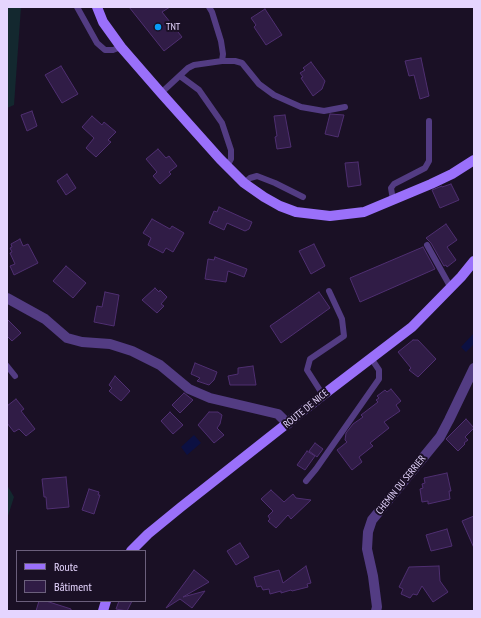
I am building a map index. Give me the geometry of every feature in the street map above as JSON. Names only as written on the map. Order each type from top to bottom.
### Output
[{"type":"main road","points":[[97,7],[103,22],[121,47],[160,94],[244,183],[280,206],[296,212],[313,215],[330,216],[364,212],[431,184],[452,174],[474,160]]},
{"type":"main road","name":"ROUTE DE NICE","points":[[132,550],[165,520],[323,395],[412,327],[451,288],[474,261]]},
{"type":"street","points":[[7,298],[45,319],[68,338],[82,342],[110,344],[132,351],[160,365],[189,389],[210,398],[278,414],[288,424]]},
{"type":"street","name":"CHEMIN DU SERRIER","points":[[376,611],[377,607],[373,576],[367,549],[368,532],[371,523],[381,508],[440,437],[474,368]]},
{"type":"lane","points":[[77,7],[97,43],[105,50],[113,50],[121,47]]},
{"type":"lane","points":[[209,7],[221,41],[223,54],[222,61]]},
{"type":"lane","points":[[160,94],[188,68],[194,65],[222,61],[235,61],[242,63],[259,84],[274,95],[301,107],[324,112],[346,107]]},
{"type":"lane","points":[[180,76],[199,90],[222,123],[231,150],[231,160],[227,166]]},
{"type":"lane","points":[[393,200],[391,188],[394,184],[425,168],[429,161],[430,121]]},
{"type":"lane","points":[[244,183],[250,178],[257,176],[303,196]]},
{"type":"lane","points":[[426,245],[451,288]]},
{"type":"lane","points":[[323,395],[307,370],[310,359],[344,336],[342,319],[329,291]]},
{"type":"lane","points":[[306,481],[379,379],[379,370],[371,358]]},
{"type":"lane","points":[[7,366],[15,376]]},
{"type":"shaded area","points":[[7,7],[21,7],[14,105],[7,108]]},
{"type":"shaded area","points":[[473,334],[474,344],[466,352],[461,347]]},
{"type":"shaded area","points":[[194,435],[201,443],[187,455],[181,447]]},
{"type":"shaded area","points":[[7,485],[14,497],[7,519]]},
{"type":"building","points":[[129,7],[170,7],[162,12],[182,37],[164,51]]},
{"type":"building","points":[[265,9],[282,35],[266,45],[254,27],[256,25],[251,18]]},
{"type":"building","points":[[421,58],[429,96],[420,99],[414,75],[409,76],[405,61]]},
{"type":"building","points":[[311,62],[325,81],[322,89],[313,96],[301,78],[303,77],[300,73],[305,70],[303,68]]},
{"type":"building","points":[[61,66],[78,94],[62,103],[45,75]]},
{"type":"building","points":[[32,111],[37,126],[27,131],[21,115]]},
{"type":"building","points":[[330,114],[344,115],[338,137],[325,134]]},
{"type":"building","points":[[285,115],[291,147],[277,149],[274,116]]},
{"type":"building","points":[[92,116],[102,125],[104,122],[116,132],[108,140],[111,142],[96,157],[86,148],[94,138],[82,127]]},
{"type":"building","points":[[158,149],[166,158],[169,156],[177,166],[169,172],[171,174],[160,184],[153,176],[157,172],[146,159]]},
{"type":"building","points":[[358,162],[361,185],[348,187],[345,163]]},
{"type":"building","points":[[67,174],[76,188],[66,195],[57,181]]},
{"type":"building","points":[[451,184],[459,200],[440,208],[432,190]]},
{"type":"building","points":[[219,207],[252,222],[249,229],[245,231],[227,223],[224,230],[209,223],[214,211],[217,212]]},
{"type":"building","points":[[152,219],[170,229],[172,226],[184,233],[173,252],[166,248],[163,253],[148,245],[151,238],[143,233]]},
{"type":"building","points":[[446,224],[457,240],[447,247],[456,260],[447,267],[446,265],[444,266],[431,243],[426,238]]},
{"type":"building","points":[[20,239],[23,246],[28,244],[38,263],[14,275],[10,266],[15,264],[10,253],[12,252],[10,248],[12,247],[11,244]]},
{"type":"building","points":[[314,244],[325,266],[311,274],[299,251]]},
{"type":"building","points":[[423,247],[435,269],[360,302],[350,278]]},
{"type":"building","points":[[215,257],[247,269],[244,277],[228,271],[226,282],[205,279],[208,259],[214,260]]},
{"type":"building","points":[[66,266],[86,283],[73,298],[53,281]]},
{"type":"building","points":[[155,288],[159,292],[160,290],[167,297],[161,304],[164,306],[157,313],[142,300]]},
{"type":"building","points":[[105,292],[119,295],[114,326],[94,322],[97,306],[102,307]]},
{"type":"building","points":[[319,292],[330,308],[281,343],[270,326]]},
{"type":"building","points":[[7,319],[21,333],[12,341],[7,336]]},
{"type":"building","points":[[413,340],[418,340],[436,359],[418,377],[409,370],[411,368],[398,352]]},
{"type":"building","points":[[195,363],[217,372],[214,380],[209,385],[197,381],[200,378],[191,374]]},
{"type":"building","points":[[253,366],[256,385],[230,385],[228,376],[238,374],[238,368]]},
{"type":"building","points":[[115,376],[130,391],[121,401],[109,391],[112,388],[109,385]]},
{"type":"building","points":[[391,389],[401,401],[396,405],[400,411],[384,422],[389,428],[370,443],[373,446],[359,457],[362,462],[352,470],[337,450],[347,442],[345,440],[346,433],[353,424],[363,417],[361,415],[378,402],[376,400],[379,398],[377,396],[385,390],[387,392]]},
{"type":"building","points":[[184,393],[193,400],[180,413],[172,405]]},
{"type":"building","points":[[16,399],[24,409],[21,411],[35,429],[26,436],[19,429],[14,432],[7,423],[7,406]]},
{"type":"building","points":[[170,412],[183,425],[173,434],[161,421]]},
{"type":"building","points":[[209,412],[218,412],[222,415],[220,424],[217,428],[224,435],[214,443],[198,425]]},
{"type":"building","points":[[466,419],[474,428],[465,437],[468,440],[458,451],[446,439]]},
{"type":"building","points":[[315,443],[323,449],[317,457],[309,451]]},
{"type":"building","points":[[307,451],[315,456],[305,470],[297,465]]},
{"type":"building","points":[[447,473],[451,491],[449,491],[450,499],[428,504],[428,501],[422,502],[420,489],[423,488],[422,484],[425,483],[424,478]]},
{"type":"building","points":[[66,477],[69,507],[47,509],[42,479]]},
{"type":"building","points":[[89,489],[99,492],[98,495],[100,495],[94,514],[82,510]]},
{"type":"building","points":[[271,490],[284,502],[293,494],[296,498],[311,500],[291,519],[288,515],[276,528],[268,521],[270,519],[268,516],[273,511],[261,499]]},
{"type":"building","points":[[474,516],[474,548],[462,521]]},
{"type":"building","points":[[447,529],[452,546],[431,551],[426,535]]},
{"type":"building","points":[[240,543],[249,557],[236,565],[227,551]]},
{"type":"building","points":[[306,566],[311,583],[307,584],[308,587],[270,594],[269,589],[263,590],[261,586],[257,587],[254,577],[279,570],[283,583]]},
{"type":"building","points":[[439,566],[440,581],[448,592],[433,602],[422,586],[417,595],[413,594],[410,598],[401,594],[403,589],[399,587],[409,567]]},
{"type":"building","points":[[194,570],[209,582],[183,597],[205,591],[192,608],[180,599],[166,608]]},
{"type":"building","points":[[39,602],[49,602],[71,609],[71,611],[36,611]]},
{"type":"building","points":[[119,602],[132,602],[127,611],[116,609]]},
{"type":"place","name":"TNT","points":[[158,27]]}]
